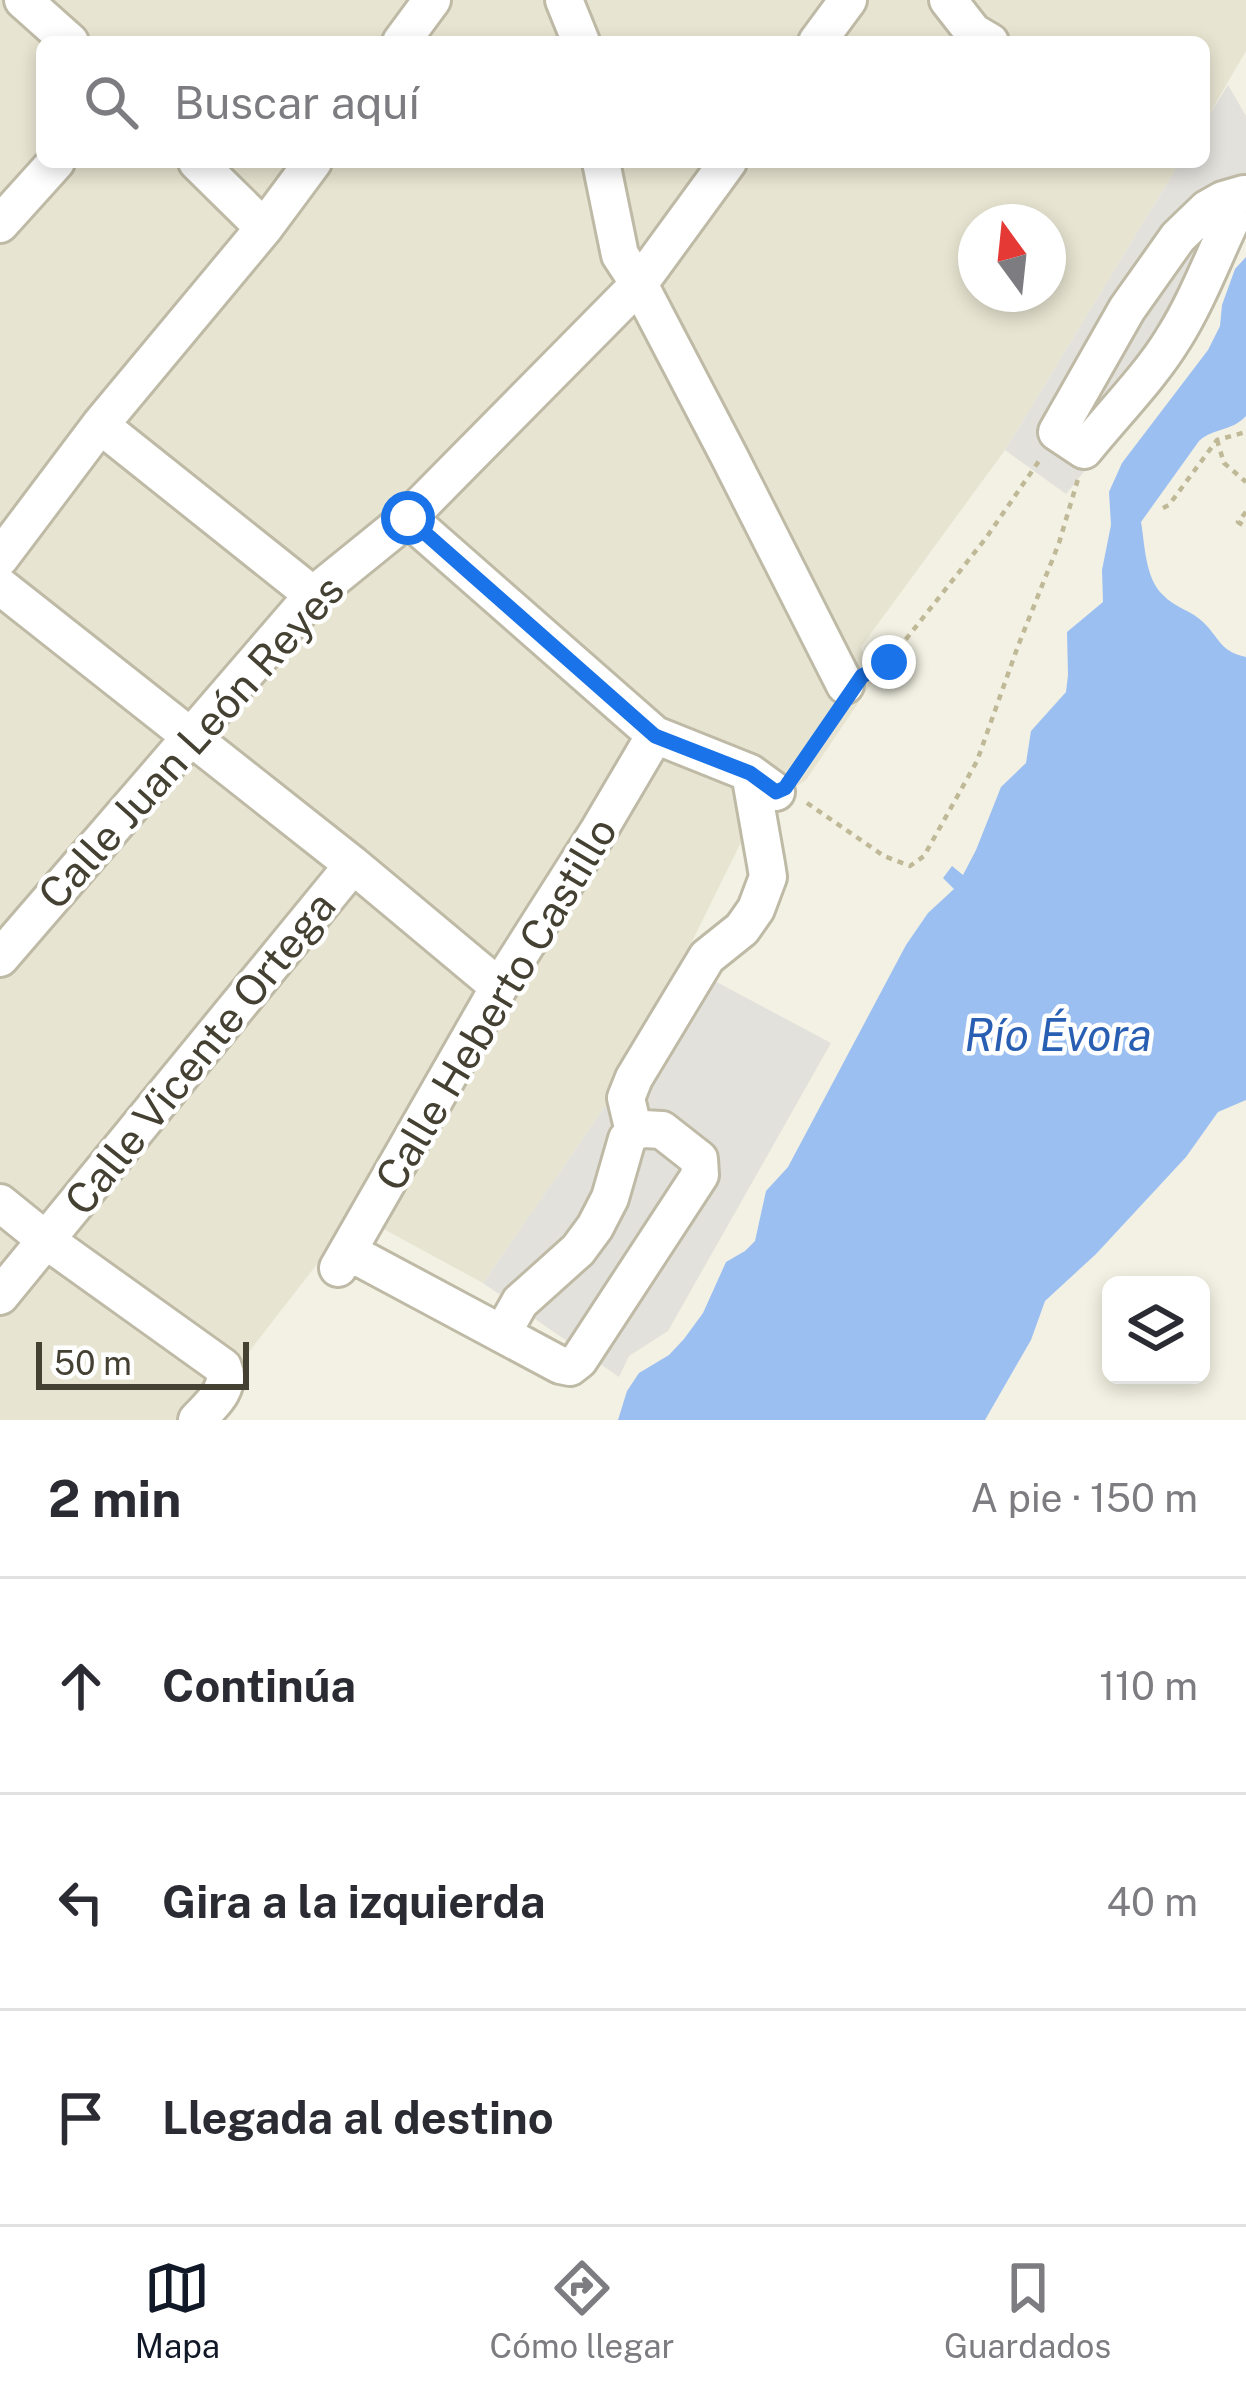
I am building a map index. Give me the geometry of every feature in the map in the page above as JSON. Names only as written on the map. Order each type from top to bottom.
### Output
[{"type":"street","points":[[23,0],[63,36]]},
{"type":"street","points":[[405,36],[432,0]]},
{"type":"street","points":[[564,0],[578,36]]},
{"type":"street","points":[[821,36],[848,0]]},
{"type":"street","points":[[948,0],[980,36]]},
{"type":"street","points":[[0,224],[51,168]]},
{"type":"street","points":[[203,168],[264,228]]},
{"type":"street","points":[[0,557],[100,425],[309,168]]},
{"type":"street","points":[[602,168],[620,256],[639,284],[842,700]]},
{"type":"street","name":"Calle Juan León Reyes","points":[[0,958],[313,595],[408,518],[639,284],[724,168]]},
{"type":"street","points":[[1070,441],[1127,309],[1178,237],[1207,209],[1245,194]]},
{"type":"street","points":[[1070,441],[1158,362],[1245,194]]},
{"type":"street","points":[[100,425],[313,595]]},
{"type":"street","points":[[408,518],[655,736],[770,784],[764,894],[742,929],[707,956],[634,1078],[626,1098],[634,1132]]},
{"type":"street","points":[[0,586],[500,987]]},
{"type":"street","name":"Calle Heberto Castillo","points":[[502,1332],[343,1262],[500,987],[655,736]]},
{"type":"street","name":"Calle Vicente Ortega","points":[[0,1297],[353,866]]},
{"type":"street","points":[[662,1130],[699,1159],[700,1175],[579,1360],[571,1366],[560,1365],[502,1332],[520,1302],[578,1250],[595,1227],[610,1198],[627,1139],[634,1132],[662,1130]]},
{"type":"street","points":[[0,1203],[223,1366],[225,1387],[206,1410]]},
{"type":"path","points":[[1163,508],[1217,440],[1246,432]]},
{"type":"path","points":[[1217,440],[1224,463],[1246,482]]},
{"type":"path","points":[[1070,441],[1072,505],[976,761],[924,856],[910,866],[884,856],[770,784],[842,700],[889,662],[1070,441]]},
{"type":"path","points":[[1246,512],[1238,522],[1246,527]]},
{"type":"shaded area","points":[[0,0],[1246,0],[1246,51],[1210,113],[1210,36],[36,36],[36,168],[1176,168],[1005,450],[861,647],[873,681],[806,780],[755,814],[624,1079],[483,1283],[356,1214],[227,1380],[187,1420],[0,1420]]},
{"type":"shaded area","points":[[1228,85],[1246,116],[1246,227],[1191,340],[1066,494],[1005,450],[1176,168],[1210,168],[1210,114]]},
{"type":"shaded area","points":[[680,967],[692,969],[831,1043],[668,1331],[629,1356],[619,1377],[483,1283],[624,1079]]},
{"type":"water","name":"Río Évora","points":[[1246,257],[1246,416],[1199,441],[1141,522],[1157,588],[1203,622],[1225,648],[1246,657],[1246,1100],[1218,1112],[1186,1157],[1045,1301],[1031,1340],[985,1420],[618,1420],[627,1391],[639,1373],[669,1355],[684,1339],[703,1313],[726,1262],[755,1241],[766,1191],[788,1167],[906,945],[928,913],[954,889],[943,878],[952,866],[963,875],[1001,787],[1026,763],[1031,731],[1066,692],[1067,632],[1103,602],[1102,570],[1111,525],[1109,492],[1122,463],[1208,350],[1220,326],[1235,269]]},
{"type":"route","points":[[408,518],[655,736],[750,773],[776,792],[785,788],[862,676],[889,662]]}]
